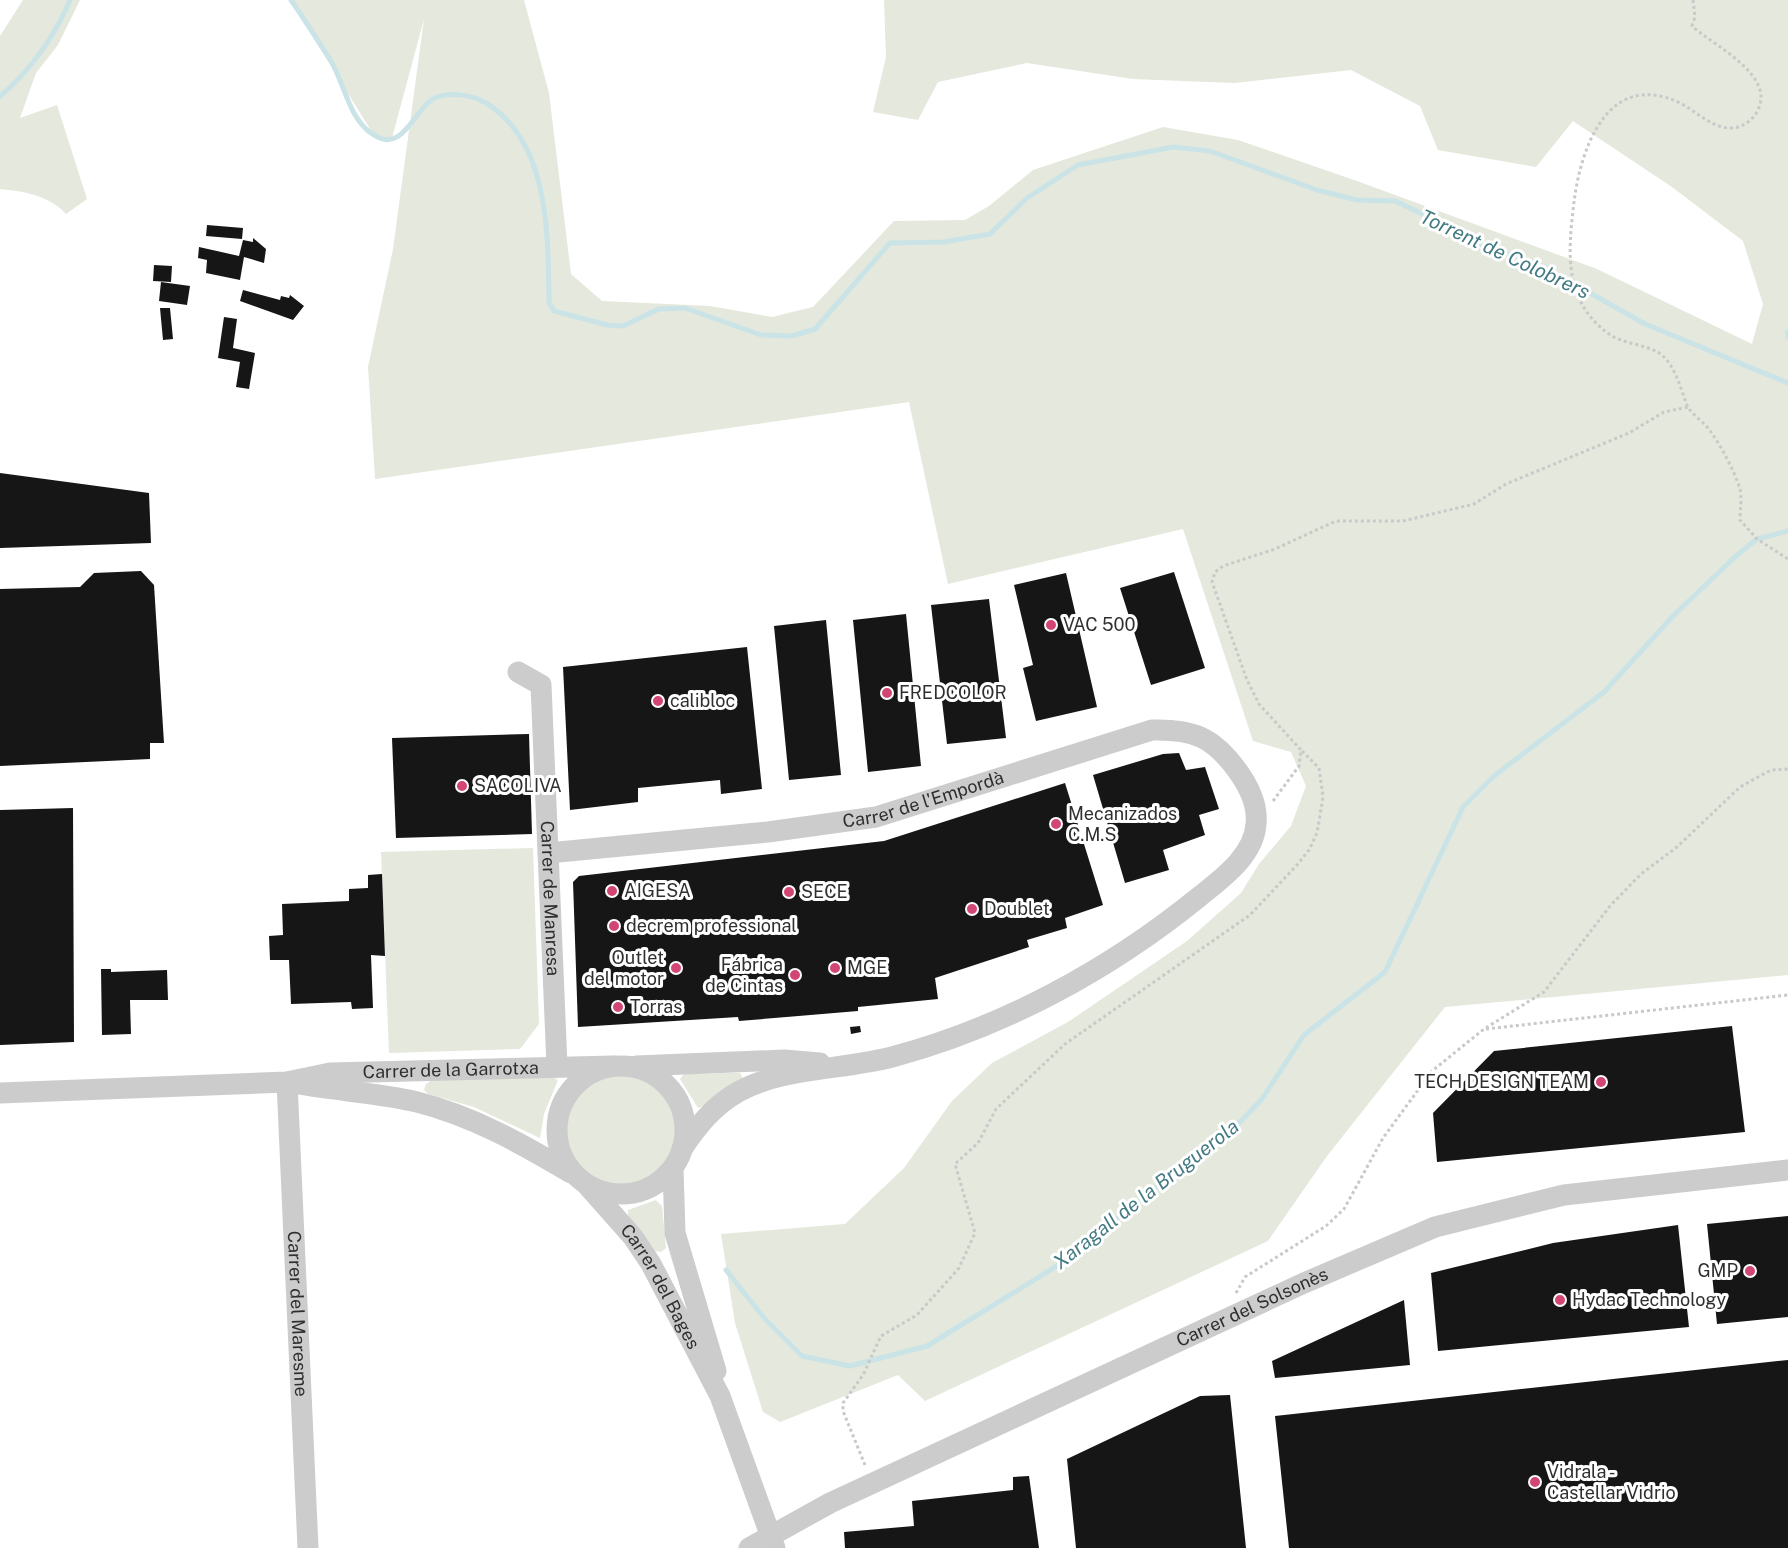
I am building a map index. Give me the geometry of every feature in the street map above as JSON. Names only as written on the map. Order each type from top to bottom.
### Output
[{"type":"street","name":"Carrer de Manresa","points":[[518,672],[541,685],[556,1066]]},
{"type":"street","name":"Carrer de l'Empordà","points":[[548,853],[768,832],[876,816],[1152,730],[1189,732],[1220,749],[1240,774],[1255,813]]},
{"type":"street","name":"Carrer de la Garrotxa","points":[[677,1159],[700,1122],[738,1092],[784,1077],[892,1057],[954,1037],[1034,1003],[1118,957],[1224,876],[1246,852],[1255,813]]},
{"type":"street","name":"Carrer de la Garrotxa","points":[[0,1093],[287,1082],[330,1073],[556,1066],[623,1067],[784,1060],[851,1066]]},
{"type":"street","points":[[623,1067],[649,1072],[664,1083],[675,1097],[682,1113],[685,1131],[677,1159],[649,1188],[634,1193],[602,1192],[582,1181],[565,1162],[558,1145],[556,1127],[560,1109],[568,1093],[580,1080],[596,1071],[623,1067]]},
{"type":"street","name":"Carrer de la Garrotxa","points":[[287,1082],[385,1096],[453,1113],[510,1138],[582,1181]]},
{"type":"street","name":"Carrer del Maresme","points":[[287,1082],[308,1548]]},
{"type":"street","name":"Carrer del Bages","points":[[677,1159],[675,1233],[714,1359],[720,1395]]},
{"type":"street","name":"Carrer del Solsonès","points":[[749,1548],[773,1542],[830,1503],[1220,1322],[1376,1250],[1461,1219],[1564,1194],[1788,1170]]},
{"type":"street","name":"Carrer del Bages","points":[[582,1181],[633,1237],[651,1264],[720,1395],[773,1542]]},
{"type":"path","points":[[1693,0],[1695,17],[1692,26],[1748,71],[1759,84],[1762,94],[1761,105],[1754,117],[1743,126],[1728,128],[1708,122],[1680,103],[1655,94],[1638,93],[1609,111],[1584,150],[1577,182],[1570,250],[1573,286],[1583,307],[1610,334],[1663,356],[1680,384],[1688,407],[1711,431],[1728,463],[1740,490],[1740,520],[1757,539],[1788,559]]},
{"type":"path","points":[[866,1467],[843,1412],[843,1403],[863,1375],[881,1336],[917,1315],[959,1268],[975,1233],[955,1164],[978,1143],[996,1109],[1065,1044],[1250,915],[1297,865],[1309,850],[1317,833],[1323,797],[1318,768],[1258,704],[1247,680],[1212,582],[1215,572],[1223,566],[1275,549],[1336,521],[1403,521],[1474,504],[1506,484],[1629,433],[1664,412],[1688,407]]},
{"type":"path","points":[[1255,813],[1299,766],[1301,750]]},
{"type":"path","points":[[1220,1322],[1245,1277],[1326,1226],[1344,1209],[1383,1138],[1432,1071],[1484,1029],[1544,992],[1610,906],[1641,874],[1677,847],[1740,787],[1772,770],[1788,769]]},
{"type":"path","points":[[1484,1029],[1788,995]]},
{"type":"shaded area","points":[[23,0],[80,0],[58,45],[36,73],[20,118],[57,105],[87,199],[66,214],[60,208],[36,195],[0,189],[0,36]]},
{"type":"shaded area","points":[[290,0],[524,0],[549,93],[571,274],[602,301],[710,306],[772,317],[813,307],[894,221],[965,220],[989,206],[1033,170],[1163,127],[1238,140],[1597,269],[1752,344],[1763,304],[1743,241],[1672,187],[1573,121],[1536,167],[1438,150],[1420,106],[1351,70],[1235,83],[1133,79],[1027,63],[938,82],[918,120],[873,112],[886,57],[884,0],[1788,0],[1788,975],[1445,1007],[1327,1156],[1268,1241],[925,1401],[898,1375],[780,1422],[763,1412],[735,1323],[721,1234],[845,1224],[904,1168],[952,1101],[992,1063],[1068,1022],[1187,941],[1241,893],[1259,864],[1291,826],[1306,786],[1291,752],[1253,741],[1183,529],[948,584],[909,402],[375,479],[368,367],[393,249],[424,19],[392,138],[375,137]]},
{"type":"shaded area","points":[[533,848],[539,1024],[520,1049],[389,1053],[381,852]]},
{"type":"shaded area","points":[[620,1072],[642,1076],[660,1089],[673,1107],[677,1129],[673,1151],[660,1169],[642,1182],[620,1186],[598,1182],[580,1169],[567,1151],[563,1129],[567,1107],[580,1089],[598,1076]]},
{"type":"shaded area","points":[[740,1073],[743,1078],[698,1108],[680,1079],[684,1074]]},
{"type":"shaded area","points":[[552,1077],[558,1080],[544,1114],[540,1138],[474,1107],[428,1094],[424,1090],[426,1084],[432,1080]]},
{"type":"shaded area","points":[[656,1200],[662,1206],[666,1248],[661,1252],[654,1251],[628,1216],[628,1210]]},
{"type":"building","points":[[207,225],[243,228],[242,239],[206,236]]},
{"type":"building","points":[[253,238],[266,249],[264,263],[244,257],[240,280],[206,273],[207,260],[198,258],[199,247],[239,256],[243,240],[253,242]]},
{"type":"building","points":[[154,265],[172,266],[171,282],[153,281]]},
{"type":"building","points":[[161,282],[190,286],[187,305],[159,301]]},
{"type":"building","points":[[243,290],[280,300],[281,296],[289,298],[290,295],[304,306],[293,320],[240,301]]},
{"type":"building","points":[[160,308],[170,308],[173,339],[163,340]]},
{"type":"building","points":[[224,317],[237,319],[233,348],[255,353],[249,389],[236,387],[240,362],[218,358]]},
{"type":"building","points":[[0,473],[149,493],[151,543],[0,548]]},
{"type":"building","points":[[141,571],[154,585],[164,743],[150,743],[150,759],[0,766],[0,589],[80,587],[94,573]]},
{"type":"building","points":[[1174,572],[1205,668],[1151,685],[1120,588]]},
{"type":"building","name":"VAC 500","points":[[1066,573],[1097,707],[1036,721],[1023,668],[1033,665],[1014,585]]},
{"type":"building","points":[[989,599],[1006,738],[947,744],[931,605]]},
{"type":"building","name":"FREDCOLOR","points":[[906,614],[921,766],[868,772],[853,620]]},
{"type":"building","points":[[826,620],[841,775],[789,780],[774,626]]},
{"type":"building","name":"calibloc","points":[[747,647],[762,789],[721,794],[720,780],[638,788],[638,802],[570,810],[563,667]]},
{"type":"building","name":"SACOLIVA","points":[[529,734],[532,834],[396,838],[392,738]]},
{"type":"building","points":[[1179,753],[1186,770],[1205,767],[1219,809],[1199,815],[1205,835],[1163,850],[1169,870],[1125,883],[1093,775],[1163,754]]},
{"type":"building","points":[[1065,783],[1103,905],[1065,918],[1067,928],[1027,940],[1029,947],[935,978],[938,999],[858,1007],[858,1011],[739,1021],[738,1017],[578,1027],[573,882],[579,876],[884,841]]},
{"type":"building","points":[[73,808],[74,1042],[0,1045],[0,810]]},
{"type":"building","points":[[382,874],[385,956],[371,955],[373,1008],[352,1009],[351,1002],[291,1004],[289,960],[270,960],[269,936],[283,935],[282,904],[349,901],[349,889],[368,888],[368,875]]},
{"type":"building","points":[[101,969],[111,969],[111,972],[167,970],[168,1000],[130,1000],[131,1034],[102,1035]]},
{"type":"building","points":[[860,1026],[861,1032],[851,1034],[850,1027]]},
{"type":"building","name":"TECH DESIGN TEAM","points":[[1732,1026],[1745,1132],[1437,1162],[1433,1113],[1494,1051]]},
{"type":"building","name":"GMP","points":[[1788,1216],[1788,1317],[1717,1324],[1707,1224]]},
{"type":"building","name":"Hydac Technology","points":[[1678,1225],[1689,1327],[1438,1351],[1431,1273],[1553,1243]]},
{"type":"building","points":[[1404,1300],[1410,1365],[1275,1378],[1272,1361]]},
{"type":"building","name":"Vidrala - Castellar Vidrio","points":[[1788,1360],[1788,1548],[1289,1548],[1275,1416]]},
{"type":"building","points":[[1230,1395],[1246,1548],[1076,1548],[1067,1459],[1200,1396]]},
{"type":"building","points":[[1029,1476],[1039,1548],[845,1548],[844,1532],[914,1526],[912,1501],[1013,1490],[1013,1477]]},
{"type":"waterway","name":"Torrent de Colobrers","points":[[0,96],[11,87],[41,52],[70,0]]},
{"type":"waterway","name":"Torrent de Colobrers","points":[[291,0],[331,61],[353,111],[374,135],[384,139],[393,139],[401,134],[429,102],[437,97],[449,95],[462,95],[481,100],[507,120],[523,141],[534,166],[541,192],[546,221],[549,303],[554,311],[607,325],[623,326],[659,309],[685,308],[761,335],[792,336],[815,329],[890,243],[943,242],[990,234],[1027,198],[1078,165],[1173,147],[1210,151],[1317,190],[1357,200],[1395,201],[1429,217],[1463,238],[1544,267],[1645,324],[1788,383]]},
{"type":"waterway","points":[[1788,332],[1788,337]]},
{"type":"waterway","name":"Xaragall de la Bruguerola","points":[[726,1270],[765,1319],[802,1356],[850,1366],[927,1346],[1065,1261],[1159,1185],[1223,1140],[1262,1099],[1304,1035],[1385,972],[1463,807],[1494,776],[1604,692],[1674,615],[1736,556],[1757,539],[1788,531]]},
{"type":"place","name":"VAC 500","points":[[1051,625]]},
{"type":"place","name":"FREDCOLOR","points":[[887,693]]},
{"type":"place","name":"calibloc","points":[[658,701]]},
{"type":"place","name":"SACOLIVA","points":[[462,786]]},
{"type":"place","name":"Mecanizados C.M.S","points":[[1056,824]]},
{"type":"place","name":"AIGESA","points":[[612,891]]},
{"type":"place","name":"SECE","points":[[789,892]]},
{"type":"place","name":"Doublet","points":[[972,909]]},
{"type":"place","name":"decrem professional","points":[[614,926]]},
{"type":"place","name":"Outlet del motor","points":[[676,968]]},
{"type":"place","name":"MGE","points":[[835,968]]},
{"type":"place","name":"Fábrica de Cintas","points":[[795,975]]},
{"type":"place","name":"Torras","points":[[618,1007]]},
{"type":"place","name":"TECH DESIGN TEAM","points":[[1601,1082]]},
{"type":"place","name":"GMP","points":[[1750,1271]]},
{"type":"place","name":"Hydac Technology","points":[[1560,1300]]},
{"type":"place","name":"Vidrala - Castellar Vidrio","points":[[1535,1482]]}]
